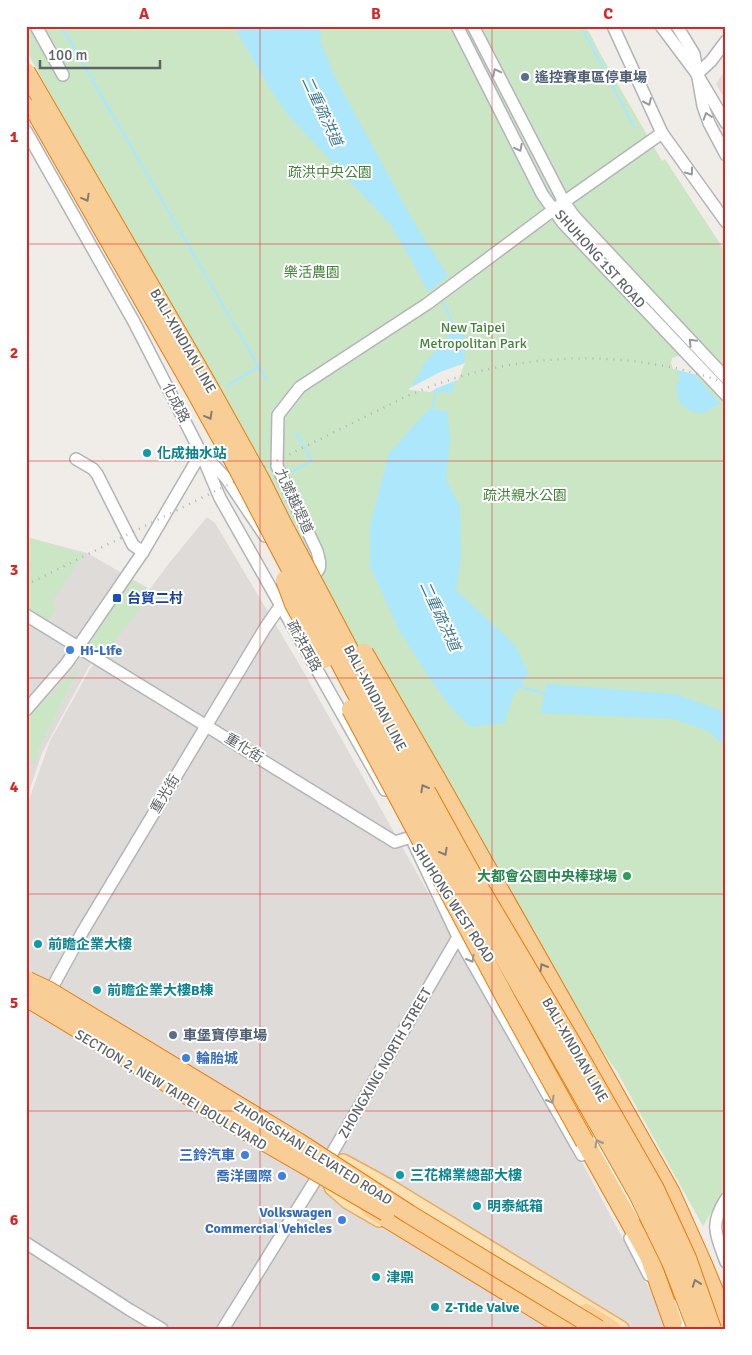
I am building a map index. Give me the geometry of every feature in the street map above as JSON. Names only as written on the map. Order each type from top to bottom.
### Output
[{"type":"highway","name":"BALI-XINDIAN LINE","points":[[26,72],[201,373],[260,479],[367,684],[479,887],[655,1189],[687,1258],[712,1329]]},
{"type":"highway","name":"BALI-XINDIAN LINE","points":[[26,96],[194,389],[354,689],[460,881],[638,1194],[672,1264],[680,1326]]},
{"type":"highway","points":[[96,191],[127,229],[194,341],[365,655],[671,1193],[726,1320]]},
{"type":"highway","points":[[250,493],[294,604],[503,993],[649,1256],[680,1326]]},
{"type":"highway","points":[[436,778],[496,922],[655,1212],[669,1256],[680,1326]]},
{"type":"highway","name":"ZHONGSHAN ELEVATED ROAD","points":[[26,980],[50,991],[298,1142],[409,1214],[598,1329]]},
{"type":"highway","points":[[26,990],[48,1001],[252,1124],[408,1225]]},
{"type":"highway","name":"ZHONGSHAN ELEVATED ROAD","points":[[26,997],[248,1132],[582,1329]]},
{"type":"highway","points":[[351,1167],[385,1190],[611,1329]]},
{"type":"highway","points":[[334,1189],[351,1197],[568,1329]]},
{"type":"main road","name":"SECTION 2, NEW TAIPEI BOULEVARD","points":[[26,973],[53,986],[621,1329]]},
{"type":"main road","name":"SECTION 2, NEW TAIPEI BOULEVARD","points":[[26,1003],[334,1189],[348,1201],[560,1329]]},
{"type":"street","points":[[36,26],[63,75]]},
{"type":"street","name":"SHUHONG 1ST ROAD","points":[[457,26],[542,194],[563,222],[726,395]]},
{"type":"street","name":"SHUHONG 1ST ROAD","points":[[473,26],[564,202],[580,223],[726,378]]},
{"type":"street","points":[[614,26],[662,133],[726,222]]},
{"type":"street","points":[[661,26],[697,74],[726,123]]},
{"type":"street","points":[[677,26],[694,54],[703,106],[709,123],[726,155]]},
{"type":"street","points":[[697,74],[711,61],[726,40]]},
{"type":"street","name":"化成路","points":[[27,132],[134,322],[201,452]]},
{"type":"street","points":[[553,209],[662,133]]},
{"type":"street","name":"九號越堤道","points":[[201,452],[226,478],[294,580],[305,581],[316,574],[320,569],[317,551],[277,466],[278,415],[300,387],[427,304],[553,209]]},
{"type":"street","points":[[26,710],[66,664],[143,552],[201,452]]},
{"type":"street","name":"疏洪西路","points":[[201,452],[220,498],[411,837]]},
{"type":"street","points":[[76,459],[93,469],[97,474],[133,545],[143,552]]},
{"type":"street","name":"重光街","points":[[53,986],[83,930],[265,628],[281,605]]},
{"type":"street","name":"重化街","points":[[26,615],[395,842],[411,837]]},
{"type":"street","name":"SHUHONG WEST ROAD","points":[[411,837],[500,974],[634,1205],[660,1256],[680,1326]]},
{"type":"street","name":"SHUHONG WEST ROAD","points":[[411,837],[458,937],[680,1326]]},
{"type":"street","points":[[458,937],[471,930]]},
{"type":"street","name":"ZHONGXING NORTH STREET","points":[[223,1329],[332,1155],[458,937]]},
{"type":"street","points":[[726,1199],[718,1212],[715,1222],[717,1237],[726,1262]]},
{"type":"street","points":[[26,1243],[162,1329]]},
{"type":"shaded area","points":[[726,69],[726,101],[716,84]]},
{"type":"shaded area","points":[[207,517],[215,523],[302,669],[582,1162],[665,1318],[668,1329],[26,1329],[26,808],[50,741],[90,669],[170,562]]},
{"type":"shaded area","points":[[26,537],[87,553],[148,588],[88,668],[42,753],[26,801]]},
{"type":"green space","name":"New Taipei Metropolitan Park","points":[[26,26],[586,26],[662,161],[665,159],[726,253],[726,1234],[720,1216],[714,1208],[703,1226],[616,1070],[517,931],[26,50]]},
{"type":"green space","points":[[27,537],[84,554],[52,602],[56,610],[49,621],[26,607]]},
{"type":"green space","points":[[131,580],[152,593],[103,657],[87,647]]},
{"type":"green space","points":[[80,666],[38,750],[35,764],[26,760],[26,719]]},
{"type":"water","points":[[234,26],[320,26],[321,42],[335,77],[415,224],[448,276],[428,292],[390,224],[289,116],[271,91]]},
{"type":"water","points":[[453,330],[464,334],[465,359],[451,393],[411,388],[424,364]]},
{"type":"water","points":[[680,358],[720,403],[704,413],[692,412],[681,404],[678,399],[676,384],[680,381],[674,363]]},
{"type":"water","points":[[429,409],[447,411],[450,439],[446,479],[460,506],[461,559],[456,590],[515,645],[528,673],[512,699],[505,723],[470,727],[453,710],[399,630],[370,566],[370,526],[389,453]]},
{"type":"water","points":[[547,684],[676,694],[719,710],[726,717],[726,747],[708,731],[674,719],[540,713]]},
{"type":"pier","points":[[682,357],[698,375],[673,369],[672,358]]},
{"type":"pier","points":[[465,363],[458,380],[430,392],[408,389],[440,372]]},
{"type":"waterway","points":[[61,26],[267,381]]},
{"type":"waterway","points":[[581,26],[634,127]]},
{"type":"waterway","name":"二重疏洪道","points":[[443,302],[456,330],[454,334]]},
{"type":"waterway","points":[[228,385],[258,367]]},
{"type":"waterway","name":"二重疏洪道","points":[[432,410],[437,389]]},
{"type":"waterway","points":[[287,474],[312,461],[296,433]]},
{"type":"waterway","name":"二重疏洪道","points":[[518,686],[546,694]]},
{"type":"railway","points":[[26,585],[405,397],[483,370],[564,359],[605,359],[646,363],[686,371],[726,383]]},
{"type":"place","name":"遙控賽車區停車場","points":[[525,77]]},
{"type":"place","name":"化成抽水站","points":[[147,453]]},
{"type":"place","name":"台貿二村","points":[[117,598]]},
{"type":"place","name":"Hi-Life","points":[[70,650]]},
{"type":"place","name":"大都會公園中央棒球場","points":[[627,876]]},
{"type":"place","name":"前瞻企業大樓","points":[[38,944]]},
{"type":"place","name":"前瞻企業大樓B棟","points":[[97,990]]},
{"type":"place","name":"車堡寶停車場","points":[[173,1035]]},
{"type":"place","name":"輪胎城","points":[[186,1058]]},
{"type":"place","name":"三鈴汽車","points":[[245,1155]]},
{"type":"place","name":"三花棉業總部大樓","points":[[400,1175]]},
{"type":"place","name":"喬洋國際","points":[[282,1176]]},
{"type":"place","name":"明泰紙箱","points":[[477,1206]]},
{"type":"place","name":"Volkswagen Commercial Vehicles","points":[[342,1220]]},
{"type":"place","name":"津鼎","points":[[376,1277]]},
{"type":"place","name":"Z-Tide Valve","points":[[435,1307]]},
{"type":"park label","name":"疏洪中央公園","points":[[330,172]]},
{"type":"park label","name":"樂活農園","points":[[312,272]]},
{"type":"park label","name":"疏洪親水公園","points":[[525,495]]}]
